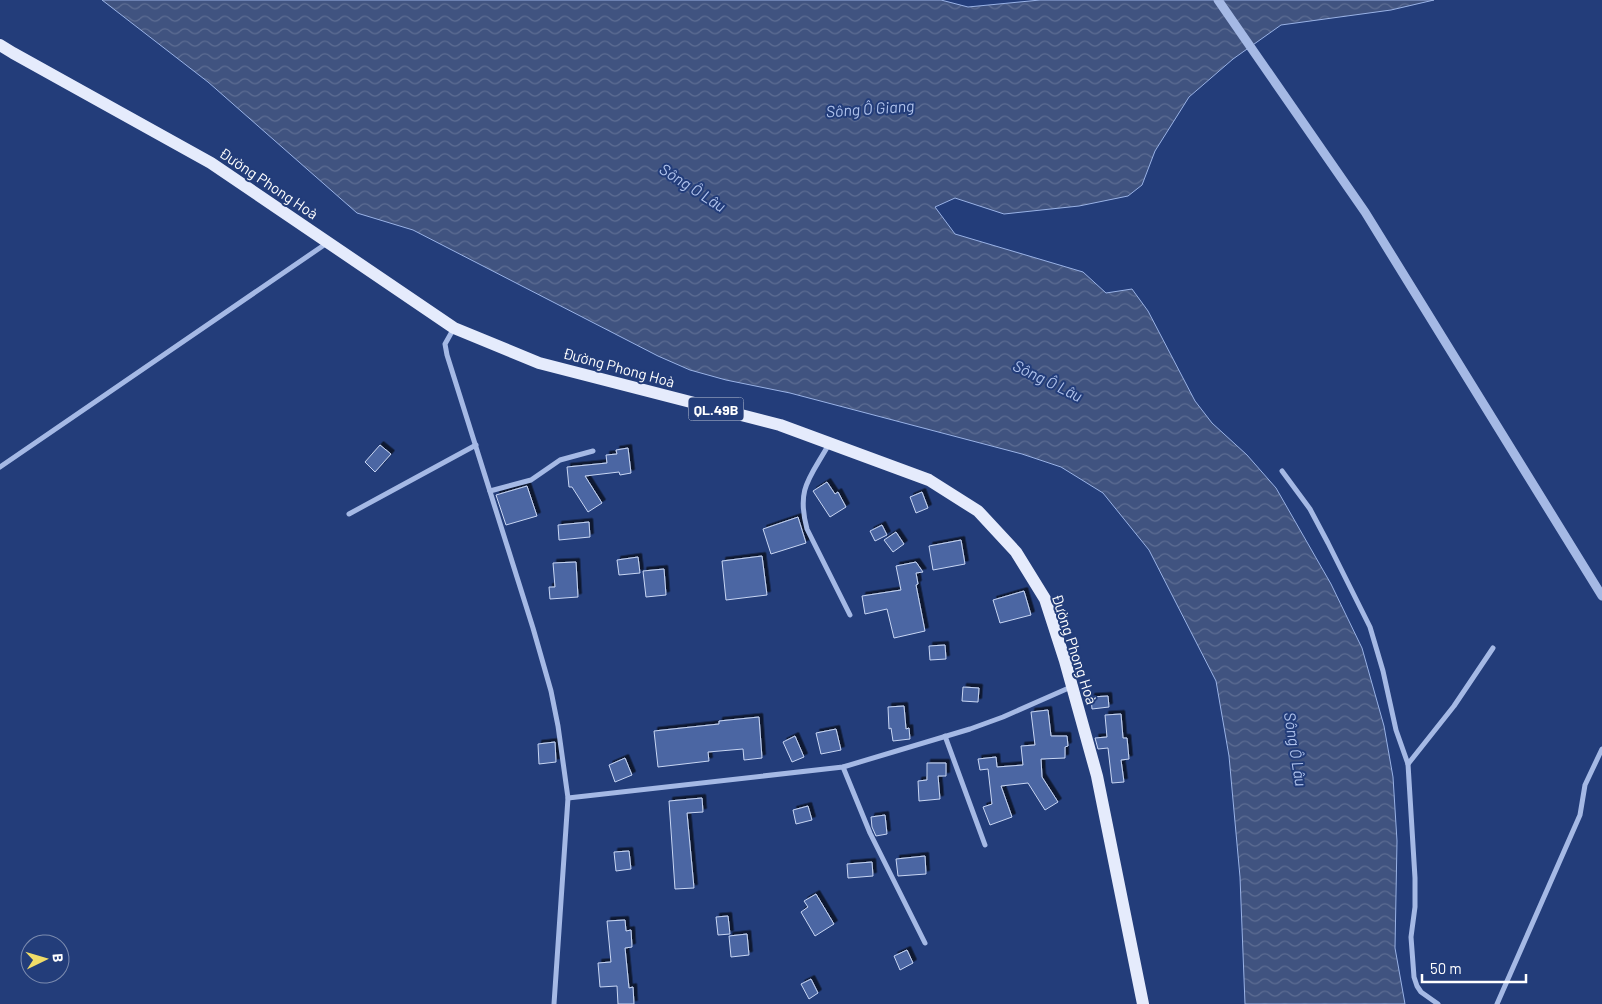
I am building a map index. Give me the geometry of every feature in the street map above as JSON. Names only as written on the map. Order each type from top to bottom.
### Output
[{"type":"main road","name":"Đường Phong Hoà","points":[[0,45],[13,54],[211,163],[454,328],[539,363],[780,425],[929,480],[978,512],[1016,552],[1045,599],[1097,776],[1143,1004]]},
{"type":"street","points":[[1218,0],[1365,212],[1602,596]]},
{"type":"street","points":[[0,467],[328,242]]},
{"type":"street","points":[[454,328],[446,344],[447,355],[533,628],[551,691],[561,741],[568,798],[554,1004]]},
{"type":"street","points":[[829,443],[804,488],[804,515],[810,535],[850,615]]},
{"type":"street","points":[[349,514],[476,445]]},
{"type":"street","points":[[490,491],[532,480],[560,460],[593,450]]},
{"type":"street","points":[[1282,471],[1310,510],[1370,628],[1383,671],[1396,730],[1408,764],[1415,878],[1415,907],[1411,937],[1414,977],[1421,992],[1438,1004]]},
{"type":"street","points":[[1408,764],[1454,706],[1493,648]]},
{"type":"street","points":[[568,798],[843,767],[1003,717],[1072,687]]},
{"type":"street","points":[[945,736],[986,845]]},
{"type":"street","points":[[1497,1004],[1580,816],[1585,785],[1602,749]]},
{"type":"street","points":[[843,767],[870,833],[925,943]]},
{"type":"water","points":[[102,0],[941,0],[968,7],[1040,0],[1434,0],[1391,10],[1281,25],[1233,59],[1189,97],[1155,151],[1142,185],[1128,196],[1079,206],[1004,214],[955,198],[935,207],[955,234],[1083,272],[1106,293],[1132,289],[1148,311],[1195,401],[1212,423],[1247,455],[1276,488],[1331,584],[1362,648],[1384,726],[1393,777],[1397,841],[1395,948],[1405,1004],[1245,1004],[1240,877],[1229,756],[1216,681],[1149,550],[1103,493],[1061,467],[1022,454],[790,393],[726,380],[690,370],[658,356],[413,230],[357,213],[208,82]]},
{"type":"building","points":[[380,445],[391,454],[375,472],[365,462]]},
{"type":"building","points":[[628,448],[631,473],[620,475],[619,472],[585,476],[602,503],[588,512],[572,487],[569,487],[567,467],[607,463],[606,455],[617,454],[616,450]]},
{"type":"building","points":[[827,482],[835,494],[838,492],[846,507],[830,517],[813,491]]},
{"type":"building","points":[[527,486],[537,516],[506,525],[496,495]]},
{"type":"building","points":[[922,492],[928,508],[916,513],[910,497]]},
{"type":"building","points":[[798,517],[806,543],[771,554],[763,529]]},
{"type":"building","points":[[589,522],[590,537],[559,540],[558,525]]},
{"type":"building","points":[[882,525],[887,535],[875,541],[870,531]]},
{"type":"building","points":[[896,532],[904,544],[893,552],[884,540]]},
{"type":"building","points":[[961,540],[965,564],[933,570],[929,546]]},
{"type":"building","points":[[762,556],[767,595],[726,600],[722,561]]},
{"type":"building","points":[[638,557],[640,573],[619,575],[617,560]]},
{"type":"building","points":[[576,562],[578,597],[550,599],[549,587],[555,587],[553,563]]},
{"type":"building","points":[[916,562],[923,572],[916,573],[918,584],[916,585],[925,631],[894,638],[887,609],[865,614],[862,596],[901,590],[896,566]]},
{"type":"building","points":[[664,569],[666,595],[646,597],[643,571]]},
{"type":"building","points":[[1024,591],[1031,615],[1000,623],[993,600]]},
{"type":"building","points":[[945,645],[946,659],[930,660],[929,646]]},
{"type":"building","points":[[963,687],[979,688],[978,702],[962,701]]},
{"type":"building","points":[[1108,696],[1109,707],[1092,709],[1091,697]]},
{"type":"building","points":[[904,706],[906,729],[909,728],[910,739],[893,741],[891,728],[889,729],[888,707]]},
{"type":"building","points":[[1048,710],[1051,736],[1067,736],[1068,746],[1065,747],[1065,758],[1041,759],[1042,777],[1058,802],[1045,810],[1028,783],[1001,786],[1012,817],[990,825],[983,807],[992,804],[988,769],[980,770],[978,759],[996,757],[997,767],[1023,765],[1021,746],[1035,745],[1031,712]]},
{"type":"building","points":[[1121,714],[1123,738],[1127,738],[1129,759],[1121,760],[1124,782],[1112,783],[1108,748],[1098,749],[1095,738],[1107,737],[1105,715]]},
{"type":"building","points":[[759,717],[762,758],[744,760],[743,749],[708,752],[709,761],[658,767],[654,731],[719,724],[719,721]]},
{"type":"building","points":[[836,729],[841,750],[821,754],[816,733]]},
{"type":"building","points":[[795,736],[804,757],[792,762],[783,742]]},
{"type":"building","points":[[555,742],[556,762],[539,764],[538,744]]},
{"type":"building","points":[[625,758],[632,775],[615,782],[609,765]]},
{"type":"building","points":[[927,763],[946,763],[946,776],[938,776],[940,799],[919,801],[918,781],[927,780]]},
{"type":"building","points":[[702,798],[703,812],[687,813],[694,888],[675,889],[669,801]]},
{"type":"building","points":[[808,806],[812,820],[796,824],[793,810]]},
{"type":"building","points":[[885,815],[887,834],[876,836],[872,827],[871,817]]},
{"type":"building","points":[[629,851],[631,869],[616,871],[614,852]]},
{"type":"building","points":[[925,856],[926,874],[898,876],[896,859]]},
{"type":"building","points":[[872,862],[873,876],[848,878],[847,864]]},
{"type":"building","points":[[816,894],[834,924],[815,936],[801,912],[808,907],[804,901]]},
{"type":"building","points":[[728,916],[730,934],[718,935],[716,917]]},
{"type":"building","points":[[625,920],[626,931],[631,930],[632,947],[625,948],[629,988],[633,987],[634,1004],[618,1004],[617,986],[600,987],[598,963],[611,962],[607,921]]},
{"type":"building","points":[[747,934],[749,955],[731,957],[729,936]]},
{"type":"building","points":[[907,950],[913,963],[900,970],[894,956]]},
{"type":"building","points":[[811,979],[818,993],[809,999],[801,984]]},
{"type":"water label","name":"Sông Ô Giang","points":[[870,108]]},
{"type":"water label","name":"Sông Ô Lâu","points":[[693,187]]},
{"type":"water label","name":"Sông Ô Lâu","points":[[1048,380]]},
{"type":"water label","name":"Sông Ô Lâu","points":[[1296,749]]}]
